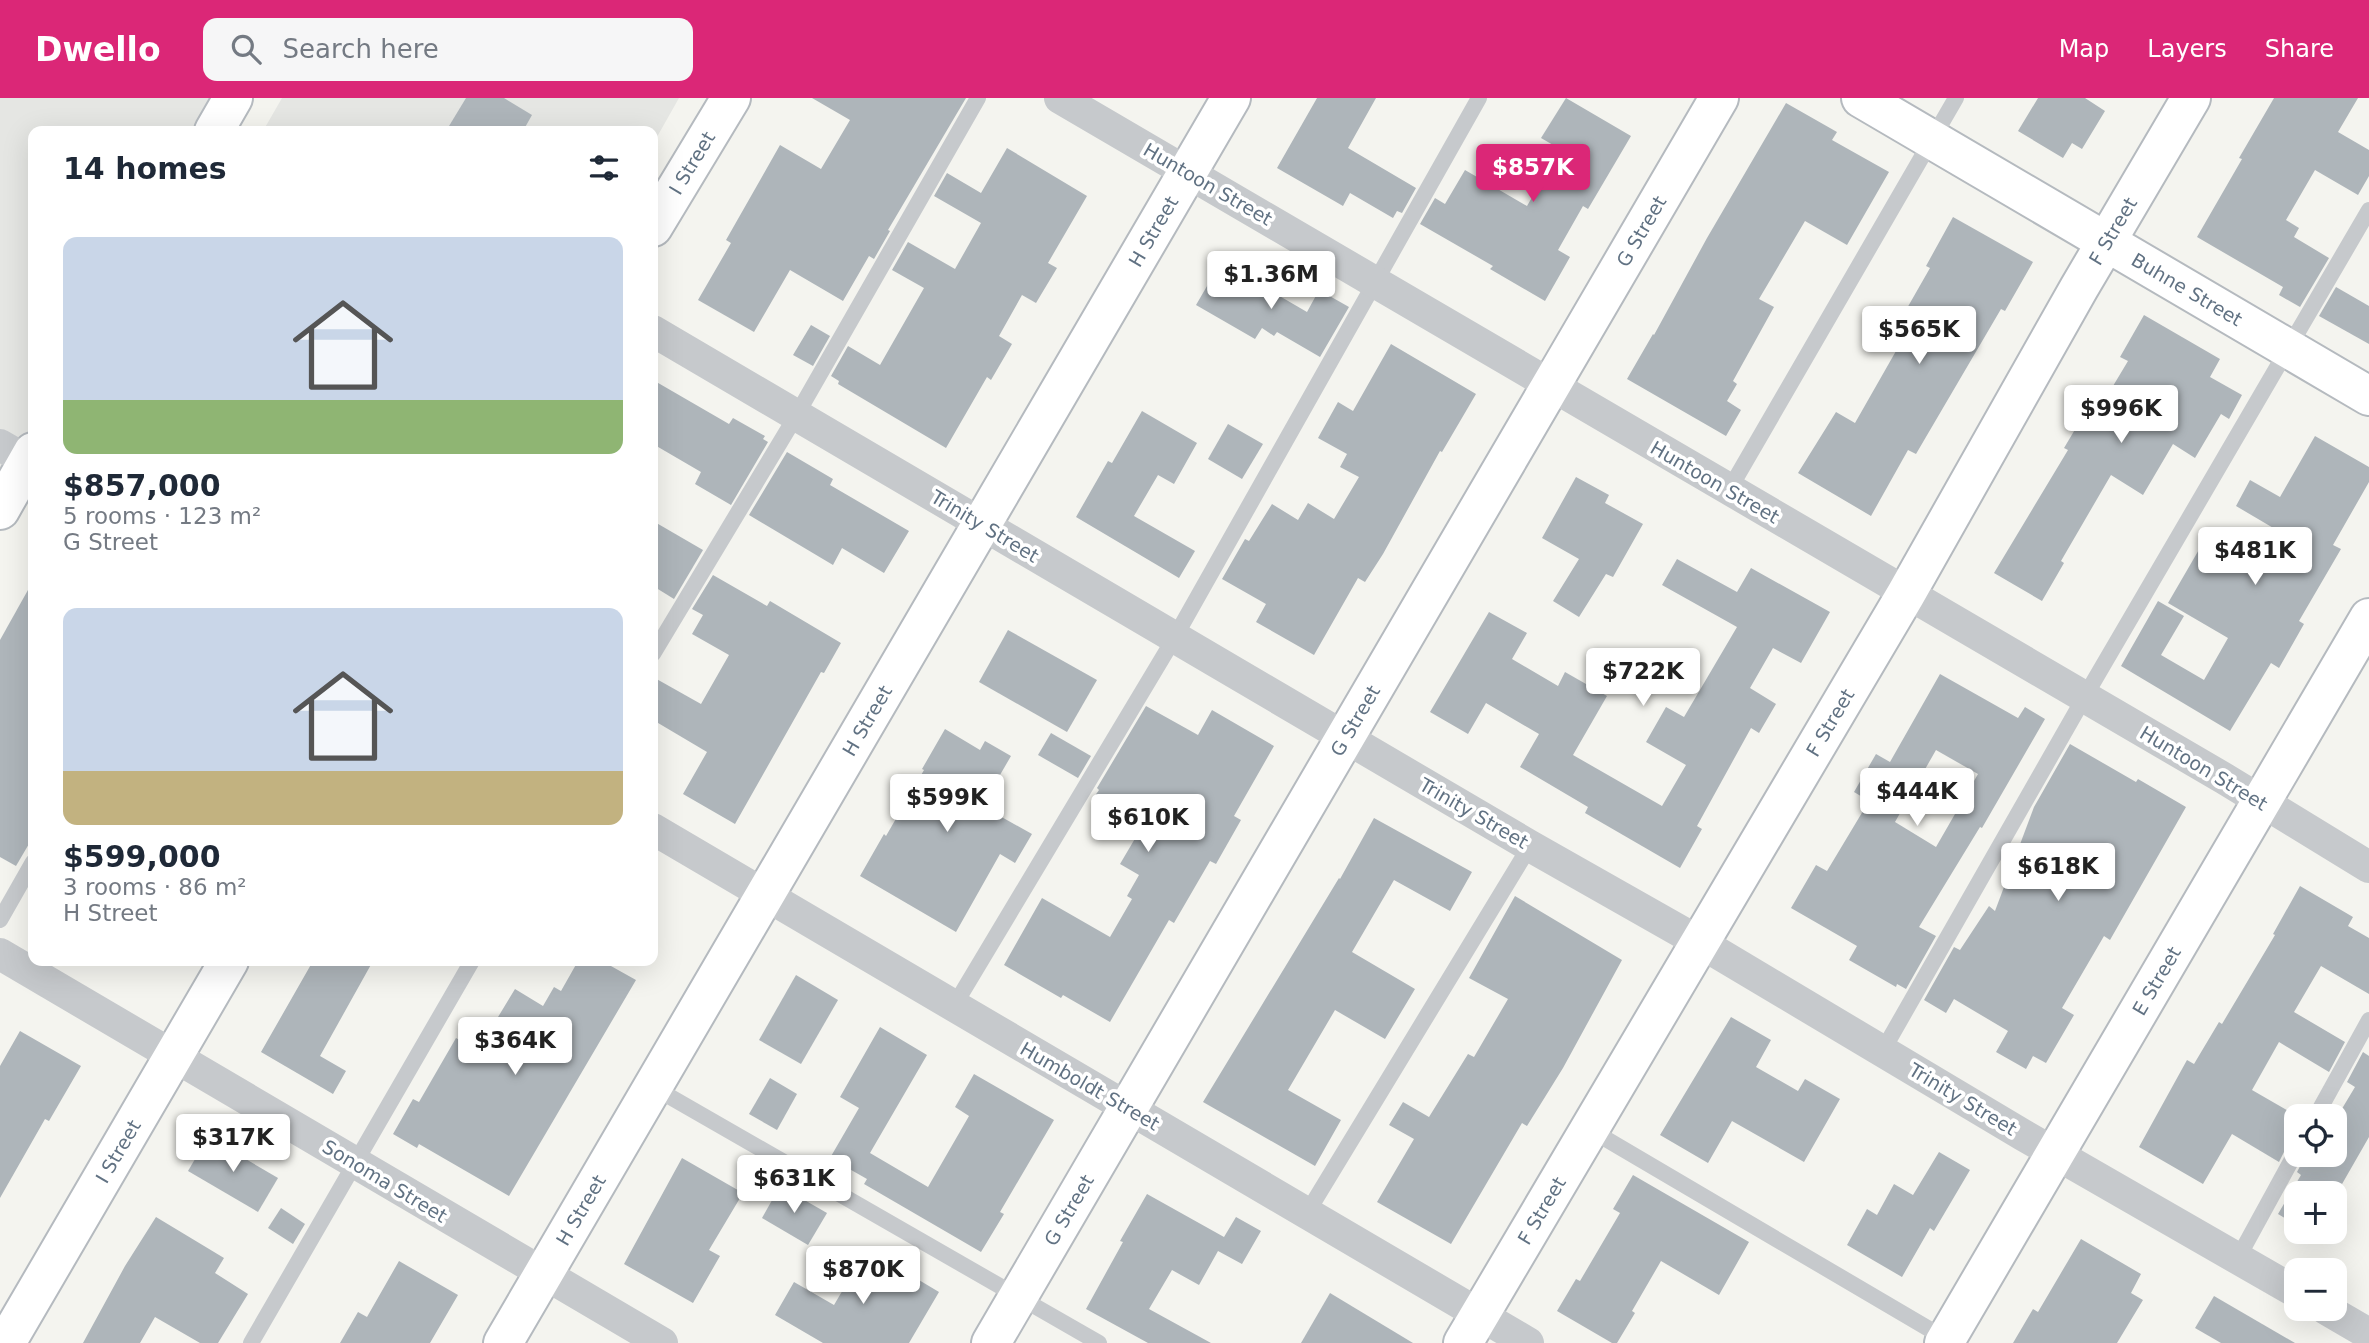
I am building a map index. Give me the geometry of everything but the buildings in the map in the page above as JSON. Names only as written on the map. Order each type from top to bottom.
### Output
[{"type":"street","points":[[217,126],[233,98]]},
{"type":"street","name":"I Street","points":[[658,219],[732,98]]},
{"type":"street","name":"Huntoon Street","points":[[1060,98],[2369,867]]},
{"type":"street","name":"H Street","points":[[503,1343],[1231,98]]},
{"type":"street","name":"G Street","points":[[991,1343],[1719,98]]},
{"type":"street","name":"Buhne Street","points":[[1861,98],[2369,396]]},
{"type":"street","name":"F Street","points":[[1471,1329],[1906,594],[2079,288],[2192,98]]},
{"type":"street","name":"Trinity Street","points":[[658,334],[2284,1285]]},
{"type":"street","points":[[0,510],[24,456]]},
{"type":"street","name":"E Street","points":[[1948,1342],[2055,1153],[2369,618]]},
{"type":"street","name":"Humboldt Street","points":[[658,832],[1307,1213],[1471,1329],[1528,1343]]},
{"type":"street","name":"Sonoma Street","points":[[0,954],[662,1343]]},
{"type":"street","name":"I Street","points":[[6,1343],[226,966]]},
{"type":"street","points":[[2347,1321],[2369,1334]]},
{"type":"lane","points":[[658,646],[796,416],[978,98]]},
{"type":"lane","points":[[954,1006],[1175,637],[1479,98]]},
{"type":"lane","points":[[1728,490],[1956,98]]},
{"type":"lane","points":[[1882,1052],[2084,698],[2369,210]]},
{"type":"lane","points":[[1307,1213],[1530,846]]},
{"type":"lane","points":[[0,920],[28,871]]},
{"type":"lane","points":[[251,1343],[469,966]]},
{"type":"lane","points":[[2323,1104],[2369,1020]]},
{"type":"lane","points":[[653,1087],[1099,1343]]},
{"type":"lane","points":[[1589,1129],[1948,1342]]},
{"type":"lane","points":[[2238,1258],[2288,1167]]},
{"type":"shaded area","points":[[0,98],[233,98],[217,126],[28,126],[28,461],[0,510]]},
{"type":"shaded area","points":[[282,98],[679,98],[658,135],[658,126],[266,126]]}]
